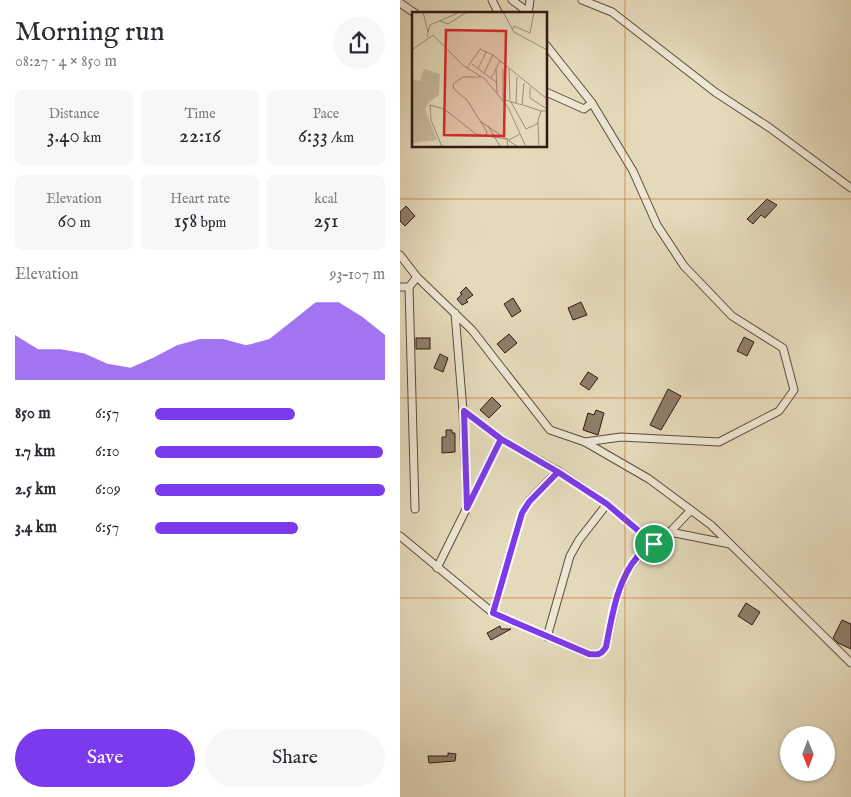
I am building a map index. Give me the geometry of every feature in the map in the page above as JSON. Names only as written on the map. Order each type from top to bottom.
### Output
[{"type":"street","points":[[492,0],[498,12]]},
{"type":"street","points":[[512,0],[527,12]]},
{"type":"street","points":[[582,0],[612,12],[715,92],[770,128],[851,188]]},
{"type":"street","points":[[400,3],[413,12]]},
{"type":"street","points":[[548,48],[592,103],[632,171],[657,225],[684,266],[732,316],[782,348],[794,390],[779,411],[719,442],[621,437],[584,442]]},
{"type":"street","points":[[548,93],[584,109],[592,103]]},
{"type":"street","points":[[400,255],[418,277],[472,330],[550,430],[584,442],[650,479],[691,510],[730,544],[851,663]]},
{"type":"street","points":[[415,509],[409,287],[418,277]]},
{"type":"street","points":[[400,286],[409,287]]},
{"type":"street","points":[[455,313],[464,411],[467,508]]},
{"type":"street","points":[[464,411],[501,439],[558,472],[607,504],[654,544]]},
{"type":"street","points":[[437,568],[501,439]]},
{"type":"street","points":[[493,613],[522,513],[529,502],[558,472]]},
{"type":"street","points":[[547,637],[570,556],[579,540],[607,504]]},
{"type":"street","points":[[400,536],[493,613],[589,654],[598,655],[606,647],[617,596],[627,572],[639,555],[670,532],[691,510]]},
{"type":"street","points":[[670,532],[730,544]]},
{"type":"building","points":[[767,199],[777,205],[765,218],[761,215],[753,224],[747,219]]},
{"type":"building","points":[[406,206],[415,216],[405,226],[400,221],[400,212]]},
{"type":"building","points":[[466,287],[473,295],[466,300],[468,302],[462,305],[457,299]]},
{"type":"building","points":[[513,298],[521,311],[512,317],[504,304]]},
{"type":"building","points":[[581,302],[587,315],[573,320],[568,308]]},
{"type":"building","points":[[509,334],[517,343],[505,353],[497,344]]},
{"type":"building","points":[[744,337],[754,342],[747,356],[737,351]]},
{"type":"building","points":[[416,338],[430,338],[430,349],[416,349]]},
{"type":"building","points":[[440,354],[448,358],[443,372],[434,368]]},
{"type":"building","points":[[588,372],[598,378],[589,390],[580,384]]},
{"type":"building","points":[[668,389],[681,396],[661,430],[650,425]]},
{"type":"building","points":[[492,397],[501,406],[489,418],[480,410]]},
{"type":"building","points":[[596,410],[604,413],[598,435],[583,430],[588,413],[594,415]]},
{"type":"building","points":[[446,430],[452,430],[452,433],[455,433],[455,452],[442,453],[442,437],[446,437]]},
{"type":"building","points":[[746,603],[760,612],[752,625],[738,616]]},
{"type":"building","points":[[842,620],[851,624],[851,649],[838,643],[833,638]]},
{"type":"building","points":[[500,626],[501,629],[511,629],[491,640],[487,633]]},
{"type":"building","points":[[448,753],[456,754],[455,761],[429,763],[428,756],[448,756]]},
{"type":"route","points":[[654,544],[607,504],[558,472],[501,439],[464,411],[467,508],[501,439],[558,472],[529,502],[522,513],[509,552],[493,613],[589,654],[598,655],[606,647],[617,596],[627,572],[639,555],[654,544]]}]
